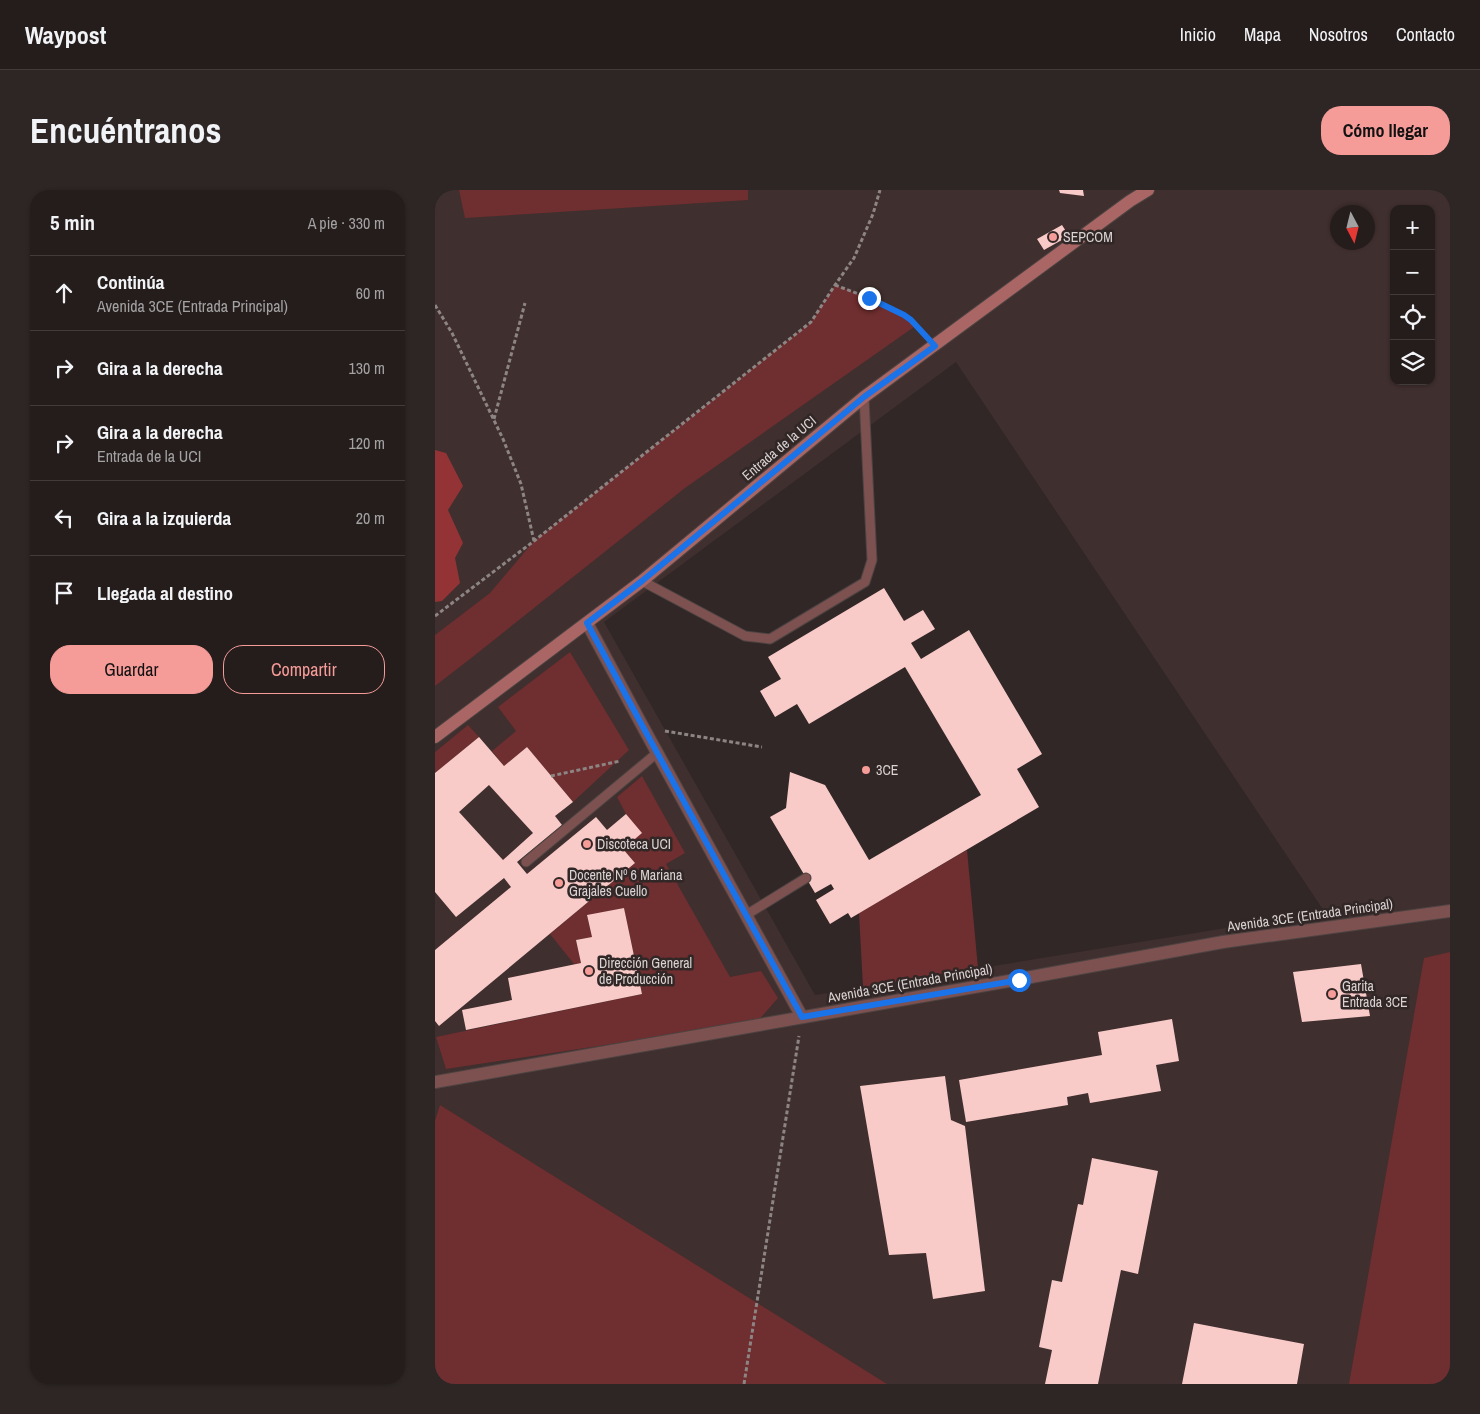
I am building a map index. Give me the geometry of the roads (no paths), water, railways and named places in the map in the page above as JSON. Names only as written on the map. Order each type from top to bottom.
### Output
[{"type":"street","name":"Entrada de la UCI","points":[[435,737],[642,581],[864,397],[1130,201],[1148,190]]},
{"type":"street","points":[[587,623],[802,1017]]},
{"type":"street","name":"Avenida 3CE (Entrada Principal)","points":[[435,1082],[1019,980],[1223,942],[1450,911]]},
{"type":"lane","points":[[642,581],[745,636],[770,639],[865,582],[872,560],[864,397]]},
{"type":"lane","points":[[526,862],[657,753]]},
{"type":"lane","points":[[746,915],[806,878]]},
{"type":"place","name":"SEPCOM","points":[[1053,237]]},
{"type":"place","name":"3CE","points":[[866,770]]},
{"type":"place","name":"Discoteca UCI","points":[[587,844]]},
{"type":"place","name":"Docente Nº 6 Mariana Grajales Cuello","points":[[559,883]]},
{"type":"place","name":"Dirección General de Producción","points":[[589,971]]},
{"type":"place","name":"Garita Entrada 3CE","points":[[1332,994]]}]
